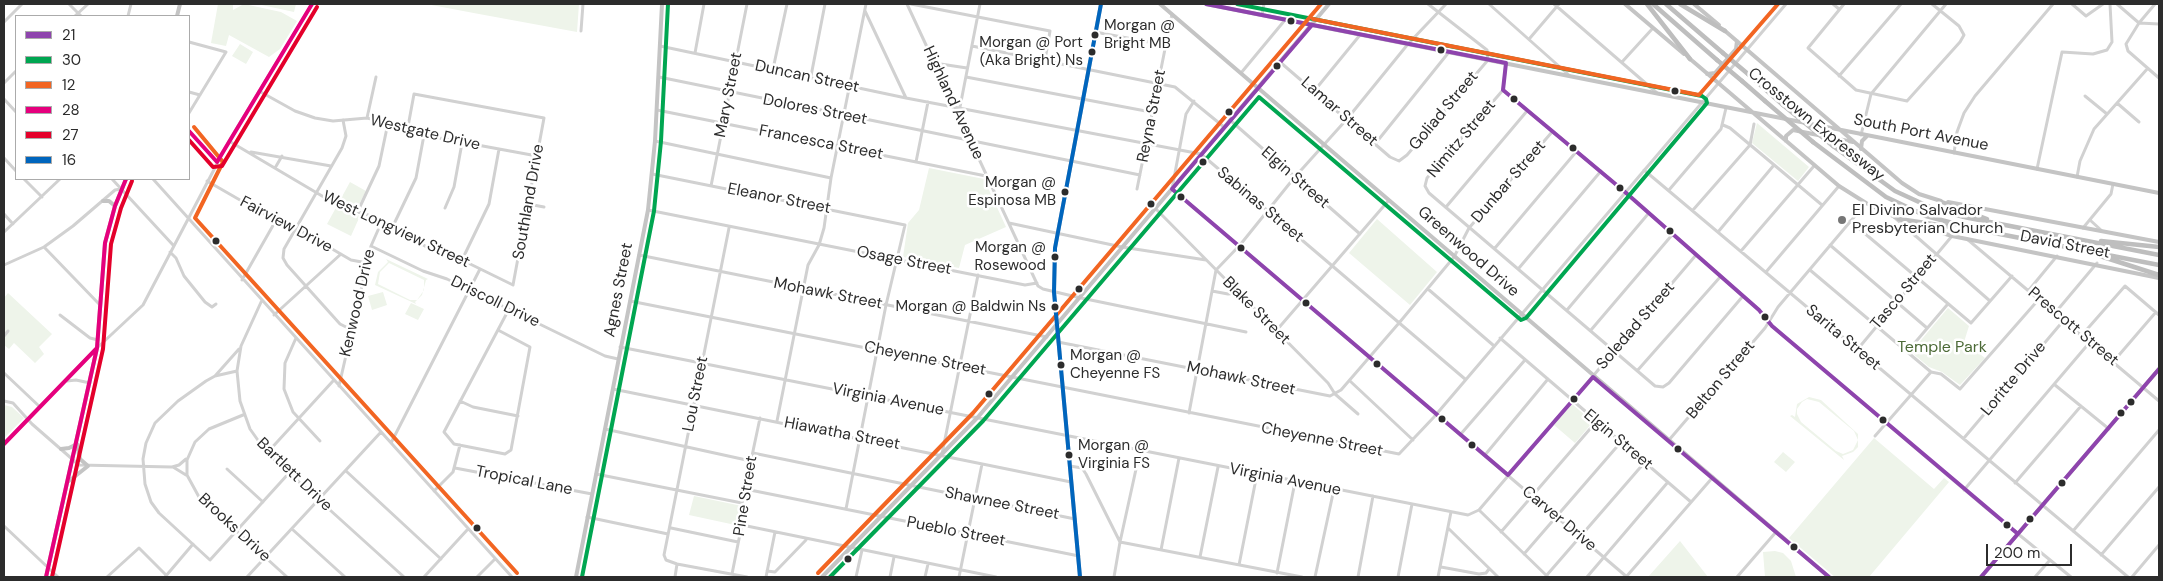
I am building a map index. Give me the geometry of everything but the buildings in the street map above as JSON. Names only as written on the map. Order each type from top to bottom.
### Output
[{"type":"highway","points":[[1647,4],[1690,59]]},
{"type":"highway","name":"Crosstown Expressway","points":[[1653,4],[1814,142],[1864,181],[1905,208],[1948,223],[1979,230],[2159,265]]},
{"type":"highway","name":"Crosstown Expressway","points":[[1666,4],[1833,146],[1895,191],[1932,208],[2159,255]]},
{"type":"highway","points":[[1680,4],[1725,31]]},
{"type":"highway","points":[[1939,201],[2003,224]]},
{"type":"highway","points":[[1899,219],[1979,230]]},
{"type":"highway","points":[[2070,238],[2159,247]]},
{"type":"highway","points":[[2075,248],[2159,276]]},
{"type":"main road","name":"Agnes Street","points":[[576,577],[648,210],[655,141],[662,4]]},
{"type":"main road","points":[[1080,577],[1054,292],[1057,233],[1101,4]]},
{"type":"main road","name":"Greenwood Drive","points":[[1160,4],[1829,577]]},
{"type":"main road","name":"South Port Avenue","points":[[1206,4],[2159,193]]},
{"type":"main road","points":[[822,577],[978,417],[1329,4]]},
{"type":"main road","name":"David Street","points":[[1625,4],[1814,166],[1839,186],[1866,203],[1899,219],[1952,236],[2159,276]]},
{"type":"main road","points":[[1694,4],[1911,190],[1939,201],[2159,242]]},
{"type":"main road","points":[[1707,74],[1715,73],[1736,48],[1737,41]]},
{"type":"main road","points":[[1786,142],[1786,136],[1793,130],[1857,144]]},
{"type":"main road","points":[[1862,149],[1861,144],[1864,135]]},
{"type":"main road","points":[[46,577],[98,348],[105,243],[115,206],[126,180]]},
{"type":"main road","points":[[103,200],[109,201],[115,206]]},
{"type":"main road","points":[[1981,577],[2159,369]]},
{"type":"main road","points":[[61,449],[69,448],[76,444]]},
{"type":"main road","points":[[68,483],[88,466],[80,459],[76,444]]},
{"type":"street","points":[[4,22],[22,4]]},
{"type":"street","points":[[69,4],[78,15],[88,4]]},
{"type":"street","points":[[4,444],[98,348],[138,312],[149,295],[217,162],[312,4]]},
{"type":"street","points":[[581,31],[583,4]]},
{"type":"street","points":[[695,53],[704,4]]},
{"type":"street","name":"Mary Street","points":[[710,186],[747,4]]},
{"type":"street","points":[[773,69],[787,4]]},
{"type":"street","points":[[811,76],[825,4]]},
{"type":"street","points":[[777,421],[804,288],[811,259],[819,245],[866,4]]},
{"type":"street","name":"Highland Avenue","points":[[907,4],[1037,283]]},
{"type":"street","points":[[911,4],[1050,31],[1045,60]]},
{"type":"street","points":[[960,107],[980,4]]},
{"type":"street","points":[[1262,15],[1264,4]]},
{"type":"street","points":[[1428,4],[1487,50],[1488,60]]},
{"type":"street","points":[[1189,413],[1216,270],[1240,245],[1266,210],[1347,119],[1408,44],[1446,4]]},
{"type":"street","points":[[1489,4],[1530,38],[1570,76]]},
{"type":"street","points":[[1350,381],[1413,440],[1786,4]]},
{"type":"street","points":[[1833,4],[1839,9]]},
{"type":"street","points":[[1844,4],[1808,48],[1856,90],[1907,101],[1936,70],[1964,35],[1959,26],[1932,4]]},
{"type":"street","points":[[1838,76],[1901,4]]},
{"type":"street","points":[[1864,135],[1871,94],[1946,4]]},
{"type":"street","points":[[1954,152],[1957,132],[1964,113],[1975,96],[2053,4]]},
{"type":"street","points":[[2072,4],[2086,16],[2103,4]]},
{"type":"street","points":[[2038,169],[2062,52],[2093,54],[2108,50],[2112,42],[2110,4]]},
{"type":"street","points":[[2116,4],[2139,23],[2159,24]]},
{"type":"street","points":[[2156,4],[2139,23],[2126,44],[2128,51],[2159,78]]},
{"type":"street","points":[[1530,38],[1556,5],[1657,94]]},
{"type":"street","points":[[864,10],[906,98]]},
{"type":"street","name":"Reyna Street","points":[[1137,189],[1172,14]]},
{"type":"street","points":[[1241,73],[1285,19]]},
{"type":"street","points":[[1622,62],[1653,28]]},
{"type":"street","points":[[1095,32],[1165,45]]},
{"type":"street","points":[[1315,90],[1360,34]]},
{"type":"street","points":[[190,42],[226,52],[190,111]]},
{"type":"street","name":"Duncan Street","points":[[660,46],[954,107]]},
{"type":"street","points":[[972,46],[1175,86],[1224,127]]},
{"type":"street","points":[[1375,144],[1449,52]]},
{"type":"street","name":"Goliad Street","points":[[1399,161],[1407,156],[1488,60]]},
{"type":"street","name":"Lamar Street","points":[[1280,62],[1315,90],[1390,157],[1399,161]]},
{"type":"street","points":[[934,63],[967,68]]},
{"type":"street","name":"Nimitz Street","points":[[1446,207],[1429,193],[1425,186],[1427,178],[1503,90],[1506,63]]},
{"type":"street","points":[[2077,177],[2080,161],[2089,140],[2107,114],[2148,68]]},
{"type":"street","points":[[4,82],[15,72]]},
{"type":"street","points":[[367,118],[376,77]]},
{"type":"street","name":"Dolores Street","points":[[659,77],[1140,175]]},
{"type":"street","points":[[966,77],[1151,112]]},
{"type":"street","points":[[1503,90],[1601,171],[1721,276],[1769,321],[1964,490],[2071,577]]},
{"type":"street","name":"Westgate Drive","points":[[259,91],[305,116],[327,120],[367,118],[388,123],[407,132],[537,156]]},
{"type":"street","points":[[190,92],[200,95]]},
{"type":"street","name":"Southland Drive","points":[[407,132],[414,94],[544,118],[513,285]]},
{"type":"street","points":[[2086,96],[2107,114]]},
{"type":"street","points":[[4,99],[15,111]]},
{"type":"street","points":[[1172,189],[1177,151],[1186,114],[1194,101]]},
{"type":"street","points":[[916,162],[928,102]]},
{"type":"street","points":[[2117,103],[2139,122]]},
{"type":"street","name":"Sabinas Street","points":[[954,107],[1177,151],[1201,154],[1465,379]]},
{"type":"street","points":[[1669,190],[1723,124],[1726,108]]},
{"type":"street","name":"Francesca Street","points":[[657,110],[986,176]]},
{"type":"street","points":[[1527,111],[1446,207],[1469,228],[1495,248],[1655,386],[1663,387],[1669,383],[1743,296]]},
{"type":"street","points":[[343,120],[345,141],[284,249],[283,258],[287,265],[340,324],[352,330]]},
{"type":"street","name":"Elgin Street","points":[[1230,120],[1360,234]]},
{"type":"street","points":[[357,213],[379,166],[388,123]]},
{"type":"street","points":[[1723,124],[1822,205]]},
{"type":"street","points":[[1694,210],[1750,145],[1754,124]]},
{"type":"street","points":[[190,132],[217,162]]},
{"type":"street","name":"Dunbar Street","points":[[1335,394],[1350,381],[1400,323],[1454,257],[1469,228],[1552,132]]},
{"type":"street","points":[[393,226],[416,178],[424,135]]},
{"type":"street","name":"West Longview Street","points":[[229,141],[339,206],[382,221],[425,246],[462,260],[513,285]]},
{"type":"street","points":[[655,141],[831,178]]},
{"type":"street","points":[[444,208],[454,187],[462,143]]},
{"type":"street","points":[[462,260],[489,204],[499,149]]},
{"type":"street","points":[[249,152],[282,156],[331,166]]},
{"type":"street","points":[[1495,248],[1576,152]]},
{"type":"street","points":[[275,168],[282,156]]},
{"type":"street","points":[[4,158],[15,170]]},
{"type":"street","points":[[1718,232],[1774,164]]},
{"type":"street","points":[[1741,251],[1814,166]]},
{"type":"street","name":"Sarita Street","points":[[1644,170],[1694,210],[1857,350],[1912,394],[2128,577]]},
{"type":"street","points":[[1519,269],[1601,171]]},
{"type":"street","name":"Eleanor Street","points":[[652,174],[905,224],[897,260]]},
{"type":"street","points":[[25,180],[42,198]]},
{"type":"street","points":[[4,232],[59,180]]},
{"type":"street","points":[[113,180],[173,245]]},
{"type":"street","points":[[153,180],[512,577]]},
{"type":"street","name":"Fairview Drive","points":[[207,181],[275,222],[294,231],[303,232],[351,260],[367,264]]},
{"type":"street","points":[[2082,229],[2111,194],[2113,184]]},
{"type":"street","points":[[1766,272],[1839,186]]},
{"type":"street","points":[[4,265],[44,247],[74,226],[115,190],[121,189]]},
{"type":"street","name":"Carver Drive","points":[[1172,189],[1240,245],[1484,456],[1558,516],[1626,577]]},
{"type":"street","points":[[1276,331],[1334,267],[1390,200]]},
{"type":"street","name":"Belton Street","points":[[1669,440],[1866,203]]},
{"type":"street","points":[[528,204],[544,207]]},
{"type":"street","name":"Blake Street","points":[[1155,208],[1328,383],[1335,394],[1358,414]]},
{"type":"street","name":"Osage Street","points":[[648,210],[729,228],[1025,285],[1037,283],[1043,290],[1246,332]]},
{"type":"street","points":[[4,214],[13,224]]},
{"type":"street","points":[[1567,310],[1648,214]]},
{"type":"street","points":[[1894,216],[1990,301]]},
{"type":"street","points":[[2090,220],[2102,231]]},
{"type":"street","name":"Kenwood Drive","points":[[339,386],[371,246],[382,221]]},
{"type":"street","points":[[1850,221],[1970,323],[2012,276]]},
{"type":"street","points":[[242,280],[275,222]]},
{"type":"street","points":[[1009,223],[1122,247],[1206,260]]},
{"type":"street","points":[[1915,236],[1920,226]]},
{"type":"street","name":"Lou Street","points":[[677,564],[666,560],[664,555],[671,528],[729,228]]},
{"type":"street","points":[[1591,330],[1672,235]]},
{"type":"street","name":"Tasco Street","points":[[1857,350],[1952,236]]},
{"type":"street","name":"Prescott Street","points":[[1967,239],[2159,401]]},
{"type":"street","points":[[1986,254],[1991,244]]},
{"type":"street","name":"Driscoll Drive","points":[[371,246],[423,271],[469,290],[605,356],[618,359]]},
{"type":"street","points":[[1830,246],[1927,328]]},
{"type":"street","points":[[44,247],[100,305]]},
{"type":"street","points":[[170,252],[176,258],[184,276],[205,302],[212,307],[216,304]]},
{"type":"street","points":[[274,315],[341,254]]},
{"type":"street","name":"Mohawk Street","points":[[639,255],[1047,337]]},
{"type":"street","name":"Soledad Street","points":[[1479,510],[1696,256]]},
{"type":"street","points":[[2028,290],[2057,256]]},
{"type":"street","points":[[846,509],[886,305],[897,260]]},
{"type":"street","points":[[2055,312],[2097,264]]},
{"type":"street","points":[[391,444],[480,269]]},
{"type":"street","points":[[1810,270],[1931,372],[1941,374],[1960,390],[2039,299]]},
{"type":"street","points":[[942,454],[978,275]]},
{"type":"street","points":[[1637,371],[1721,276]]},
{"type":"street","points":[[2082,335],[2125,286],[2158,313],[2113,362]]},
{"type":"street","points":[[1428,289],[1493,345]]},
{"type":"street","points":[[1212,291],[1228,294],[1238,293]]},
{"type":"street","name":"Bartlett Drive","points":[[262,300],[241,346],[237,371],[238,391],[243,414],[256,439],[267,453],[404,577]]},
{"type":"street","name":"Cheyenne Street","points":[[630,301],[1396,454],[1402,452],[1413,440]]},
{"type":"street","points":[[1907,352],[1947,305]]},
{"type":"street","points":[[498,330],[530,347],[518,416],[509,453],[460,445],[451,442],[444,432],[508,309]]},
{"type":"street","points":[[60,315],[90,338],[99,340]]},
{"type":"street","name":"Loritte Drive","points":[[1964,438],[2064,320]]},
{"type":"street","points":[[4,336],[8,331]]},
{"type":"street","points":[[296,338],[285,363],[283,380],[289,405],[298,418],[320,441]]},
{"type":"street","name":"Elgin Street","points":[[1500,338],[1572,402],[1691,502]]},
{"type":"street","name":"Mohawk Street","points":[[1058,342],[1326,397],[1335,394]]},
{"type":"street","points":[[1964,490],[2090,342]]},
{"type":"street","name":"Bartlett Drive","points":[[215,376],[241,346]]},
{"type":"street","name":"Virginia Avenue","points":[[620,347],[978,417],[1334,490],[1468,515],[1479,510]]},
{"type":"street","points":[[1460,435],[1525,360]]},
{"type":"street","points":[[237,371],[215,376],[178,401],[156,423],[146,443],[143,466],[144,484],[151,502],[159,513],[210,560],[289,473]]},
{"type":"street","points":[[1875,436],[1931,372]]},
{"type":"street","points":[[4,373],[40,407]]},
{"type":"street","points":[[1484,456],[1548,379]]},
{"type":"street","points":[[64,383],[70,380],[91,383]]},
{"type":"street","points":[[267,453],[334,380]]},
{"type":"street","points":[[2055,385],[2109,429]]},
{"type":"street","name":"Hiawatha Street","points":[[612,388],[860,437],[1071,482]]},
{"type":"street","points":[[4,401],[13,403],[79,465],[88,466],[172,467],[181,464],[188,456],[195,442],[209,429],[243,414]]},
{"type":"street","points":[[460,401],[473,407],[518,416]]},
{"type":"street","points":[[2015,483],[2081,406]]},
{"type":"street","name":"Pine Street","points":[[732,574],[745,509],[742,503],[760,418]]},
{"type":"street","points":[[1501,532],[1596,422]]},
{"type":"street","points":[[604,429],[751,461]]},
{"type":"street","points":[[2073,531],[2159,430]]},
{"type":"street","points":[[247,577],[381,432]]},
{"type":"street","points":[[1524,554],[1621,442]]},
{"type":"street","points":[[434,491],[456,468],[460,445]]},
{"type":"street","points":[[1114,577],[1140,450]]},
{"type":"street","name":"Shawnee Street","points":[[753,453],[1075,519]]},
{"type":"street","name":"Brooks Drive","points":[[188,456],[186,467],[188,478],[199,497],[287,577]]},
{"type":"street","points":[[1161,550],[1179,458]]},
{"type":"street","points":[[1479,510],[1547,576],[1645,462]]},
{"type":"street","points":[[960,577],[982,464]]},
{"type":"street","points":[[1070,466],[1082,468],[1086,474],[1120,542]]},
{"type":"street","points":[[1200,557],[1218,466]]},
{"type":"street","points":[[172,467],[181,471],[188,478]]},
{"type":"street","name":"Tropical Lane","points":[[456,468],[592,494]]},
{"type":"street","points":[[227,469],[263,502]]},
{"type":"street","points":[[346,471],[441,559]]},
{"type":"street","points":[[596,474],[742,503]]},
{"type":"street","points":[[1239,565],[1257,474]]},
{"type":"street","points":[[1626,577],[1713,477]]},
{"type":"street","points":[[1277,573],[1295,482]]},
{"type":"street","points":[[1587,577],[1668,482]]},
{"type":"street","points":[[2101,555],[2159,488]]},
{"type":"street","name":"Pueblo Street","points":[[745,489],[1079,556]]},
{"type":"street","points":[[1315,577],[1334,490]]},
{"type":"street","points":[[1358,577],[1373,496]]},
{"type":"street","points":[[1398,577],[1412,504]]},
{"type":"street","points":[[1438,577],[1451,512]]},
{"type":"street","points":[[587,517],[668,534]]},
{"type":"street","points":[[742,525],[996,577]]},
{"type":"street","points":[[4,526],[58,577]]},
{"type":"street","points":[[671,528],[738,542]]},
{"type":"street","points":[[1448,528],[1498,577]]},
{"type":"street","points":[[292,529],[345,577]]},
{"type":"street","points":[[424,577],[468,529]]},
{"type":"street","points":[[766,577],[775,532]]},
{"type":"street","points":[[1737,577],[1776,532]]},
{"type":"street","points":[[1446,536],[1456,534]]},
{"type":"street","points":[[767,571],[775,572],[806,539]]},
{"type":"street","points":[[1120,542],[1302,577]]},
{"type":"street","points":[[107,577],[139,548],[166,576],[193,544]]},
{"type":"street","points":[[2132,577],[2159,545]]},
{"type":"street","points":[[856,577],[862,550]]},
{"type":"street","points":[[890,577],[894,557]]},
{"type":"street","points":[[477,577],[495,559]]},
{"type":"street","points":[[2035,577],[2050,560]]},
{"type":"street","points":[[675,577],[677,564],[747,577]]},
{"type":"street","points":[[925,577],[928,564]]},
{"type":"street","points":[[1440,567],[1479,574],[1486,573],[1489,569]]},
{"type":"green space","points":[[218,4],[233,5],[233,10],[244,4],[281,12],[297,21],[280,49],[269,57],[229,35],[226,46],[211,43]]},
{"type":"green space","points":[[257,4],[296,4],[294,12]]},
{"type":"green space","points":[[426,4],[579,4],[577,32],[479,14]]},
{"type":"green space","points":[[240,44],[253,52],[246,64],[232,56]]},
{"type":"green space","points":[[1757,123],[1809,167],[1798,181],[1752,143]]},
{"type":"green space","points":[[929,168],[984,179],[1006,227],[965,245],[959,268],[903,257],[908,223],[919,210]]},
{"type":"green space","points":[[350,182],[366,191],[354,214],[360,216],[351,236],[327,224]]},
{"type":"green space","points":[[1377,219],[1437,272],[1410,305],[1349,253]]},
{"type":"green space","points":[[386,259],[428,279],[424,288],[424,280],[389,263],[380,272],[378,284],[410,300],[417,300],[416,304],[375,285],[378,272],[388,262]]},
{"type":"green space","points":[[383,292],[387,305],[372,310],[368,296]]},
{"type":"green space","points":[[8,293],[52,334],[39,347],[44,354],[35,363],[14,343],[9,349],[4,345],[4,298]]},
{"type":"green space","points":[[411,303],[424,309],[418,320],[405,314]]},
{"type":"green space","name":"Temple Park","points":[[1948,308],[1969,326],[1964,342],[1985,358],[1960,385],[1942,372],[1929,367],[1911,352]]},
{"type":"green space","points":[[1809,397],[1821,400],[1858,434],[1858,440],[1858,447],[1853,452],[1842,456],[1844,460],[1790,416],[1795,417],[1797,404]],"holes":[[[1807,399],[1819,402],[1854,431],[1858,440],[1853,450],[1843,454],[1836,451],[1801,422],[1797,409],[1802,402]]]},
{"type":"green space","points":[[1572,404],[1593,422],[1575,443],[1554,425]]},
{"type":"green space","points":[[4,405],[12,407],[24,418],[4,438]]},
{"type":"green space","points":[[1874,438],[1934,489],[1944,478],[1949,482],[1869,577],[1835,577],[1789,538]]},
{"type":"green space","points":[[1783,452],[1795,462],[1786,472],[1774,462]]},
{"type":"green space","points":[[694,496],[742,506],[744,508],[740,526],[689,515]]},
{"type":"green space","points":[[1680,541],[1708,577],[1648,577]]},
{"type":"green space","points":[[1775,551],[1783,553],[1791,561],[1796,577],[1765,577],[1763,552]]},
{"type":"transit line","name":"28","points":[[190,132],[217,162],[312,4]]},
{"type":"transit line","name":"30","points":[[582,577],[654,211],[661,141],[668,4]]},
{"type":"transit line","name":"16","points":[[1080,577],[1054,292],[1055,248],[1101,4]]},
{"type":"transit line","name":"21","points":[[1206,4],[1506,63],[1503,90],[1625,192],[1759,310],[1772,326],[2018,534]]},
{"type":"transit line","name":"30","points":[[830,577],[983,421],[1259,97],[1521,320],[1526,318],[1707,103],[1706,99],[1702,96],[1237,4]]},
{"type":"transit line","name":"12","points":[[818,573],[973,413],[1321,4]]},
{"type":"transit line","name":"12","points":[[1313,19],[1699,95],[1778,4]]},
{"type":"transit line","name":"27","points":[[190,141],[213,167],[222,166],[317,7]]},
{"type":"transit line","name":"21","points":[[1312,25],[1172,189],[1508,475],[1593,377],[1829,577]]},
{"type":"transit line","name":"12","points":[[194,127],[223,162],[195,218],[517,573]]},
{"type":"transit line","name":"28","points":[[46,577],[97,348],[105,243],[115,206],[126,180]]},
{"type":"transit line","name":"27","points":[[52,577],[103,349],[111,244],[121,208],[132,181]]},
{"type":"transit line","name":"28","points":[[4,444],[97,348]]},
{"type":"transit line","name":"21","points":[[1981,577],[2159,369]]},
{"type":"place","name":"Morgan @ Bright MB","points":[[1095,35]]},
{"type":"place","name":"Morgan @ Port (Aka Bright) Ns","points":[[1092,52]]},
{"type":"place","name":"Morgan @ Espinosa MB","points":[[1065,192]]},
{"type":"place","name":"El Divino Salvador Presbyterian Church","points":[[1842,220]]},
{"type":"place","name":"Morgan @ Rosewood","points":[[1055,257]]},
{"type":"place","name":"Morgan @ Baldwin Ns","points":[[1055,307]]},
{"type":"place","name":"Morgan @ Cheyenne FS","points":[[1061,365]]},
{"type":"place","name":"Morgan @ Virginia FS","points":[[1069,455]]}]
